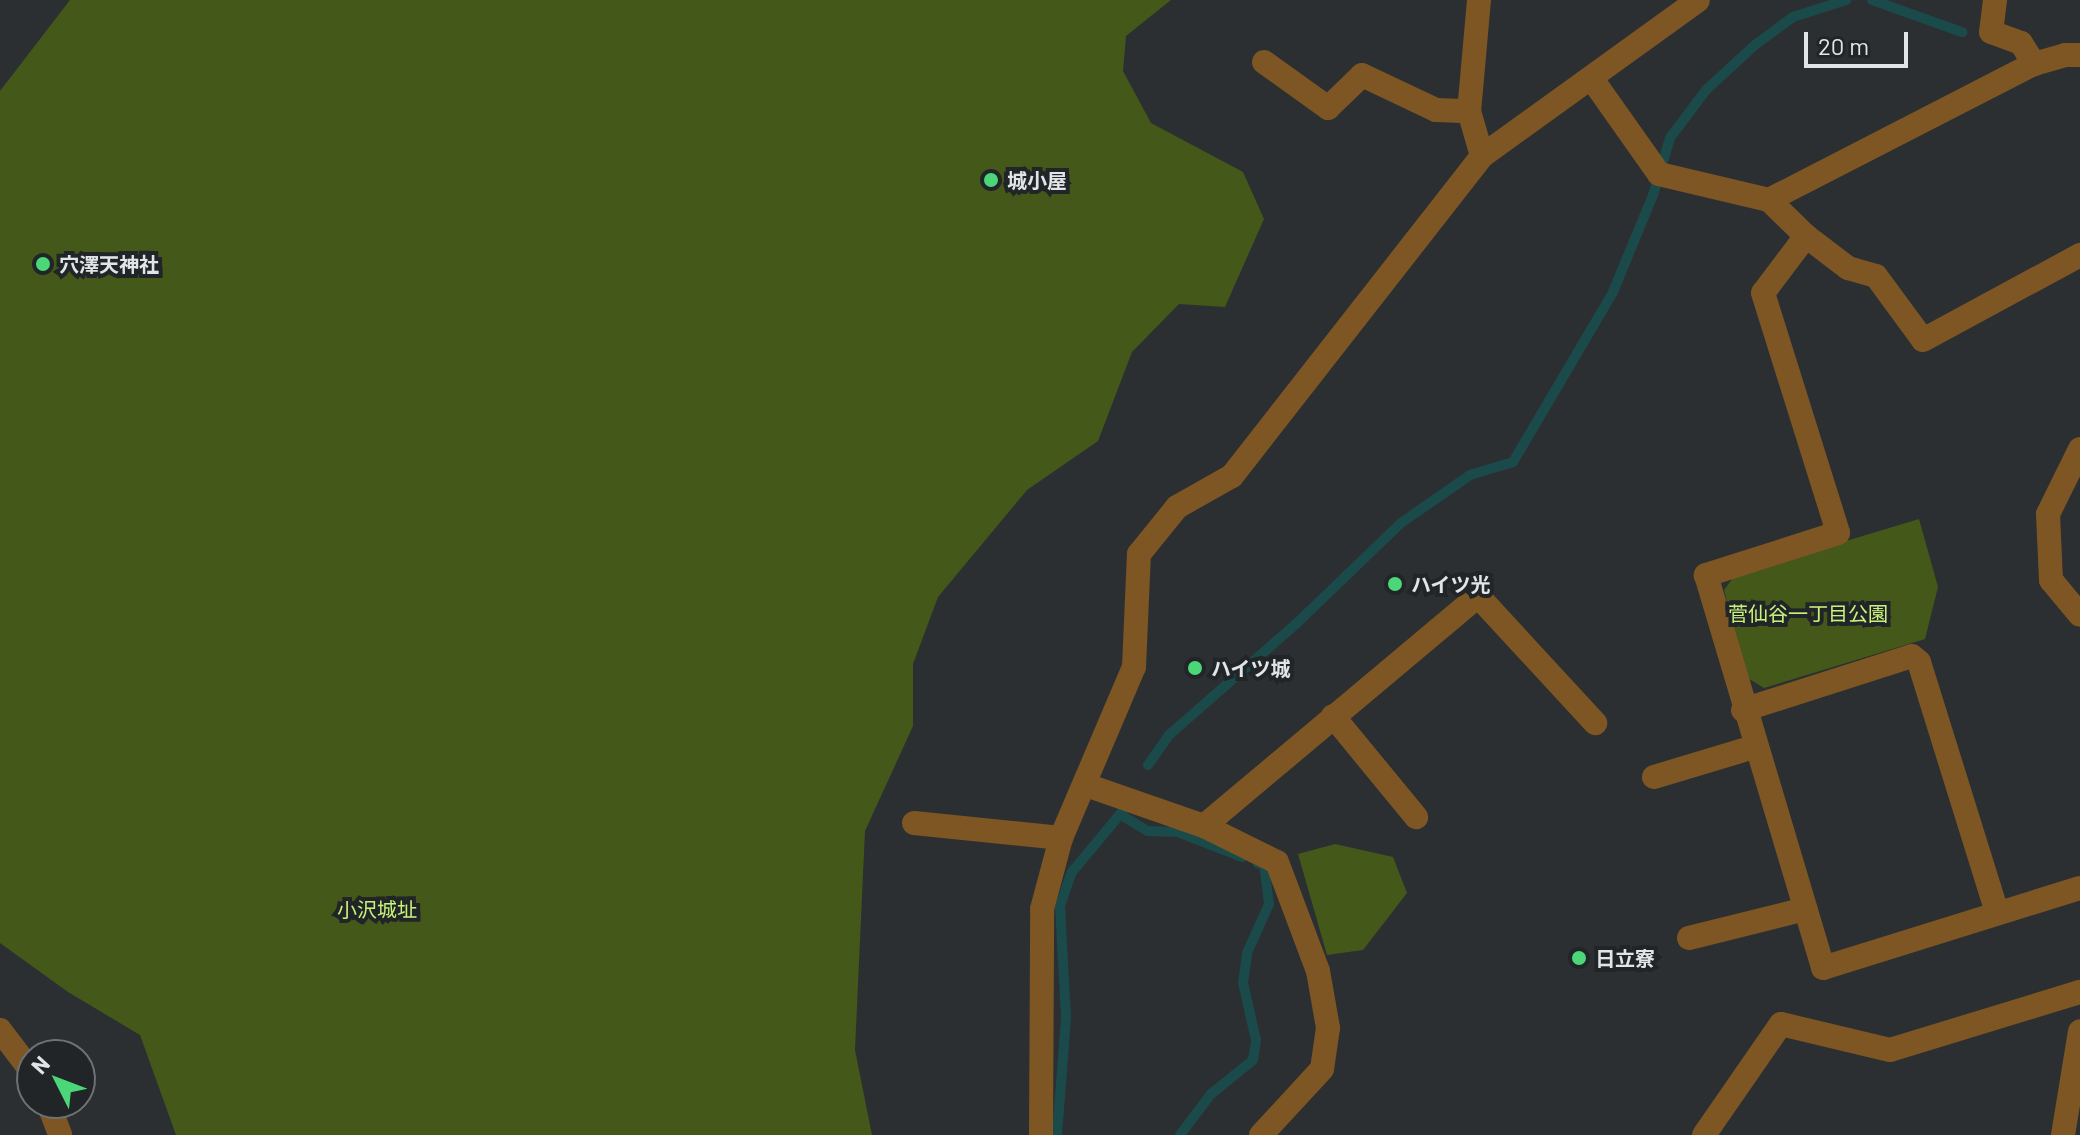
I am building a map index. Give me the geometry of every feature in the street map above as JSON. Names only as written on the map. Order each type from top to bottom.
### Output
[{"type":"street","points":[[1479,0],[1469,111],[1482,156]]},
{"type":"street","points":[[1041,1135],[1042,909],[1061,838],[1134,667],[1139,554],[1177,507],[1232,476],[1482,156],[1698,0]]},
{"type":"street","points":[[1995,0],[1991,32],[2021,43],[2034,64]]},
{"type":"street","points":[[1769,200],[2034,64],[2065,55],[2080,55]]},
{"type":"street","points":[[1264,62],[1328,108],[1362,75],[1436,110],[1469,111]]},
{"type":"street","points":[[1592,79],[1659,174],[1769,200],[1806,236],[1848,268],[1876,276],[1923,340],[2080,255]]},
{"type":"street","points":[[1806,236],[1763,293],[1838,533],[1706,575],[1754,747],[1823,968],[2080,888]]},
{"type":"street","points":[[2080,449],[2048,514],[2051,580],[2080,615]]},
{"type":"street","points":[[1204,826],[1478,596],[1595,723]]},
{"type":"street","points":[[1743,710],[1912,656],[1919,662],[1997,912]]},
{"type":"street","points":[[1333,716],[1416,817]]},
{"type":"street","points":[[1654,777],[1754,747]]},
{"type":"street","points":[[1086,785],[1204,826],[1277,862],[1318,971],[1328,1028],[1322,1069],[1261,1135]]},
{"type":"street","points":[[914,823],[1061,838]]},
{"type":"street","points":[[1689,938],[1805,909]]},
{"type":"street","points":[[1704,1135],[1781,1024],[1890,1050],[2080,992]]},
{"type":"street","points":[[0,1030],[16,1051]]},
{"type":"street","points":[[2063,1135],[2080,1031]]},
{"type":"green space","name":"小沢城址","points":[[70,0],[1171,0],[1126,36],[1123,71],[1151,123],[1243,172],[1264,219],[1225,307],[1179,304],[1132,352],[1098,441],[1027,490],[938,597],[913,664],[913,726],[865,831],[855,1050],[872,1135],[176,1135],[140,1035],[68,992],[0,943],[0,91]]},
{"type":"green space","name":"菅仙谷一丁目公園","points":[[1919,519],[1938,587],[1925,639],[1764,688],[1746,677],[1724,590],[1736,574]]},
{"type":"green space","points":[[1335,844],[1393,857],[1407,893],[1363,950],[1327,955],[1298,854]]},
{"type":"waterway","points":[[1148,765],[1169,735],[1296,624],[1401,523],[1470,475],[1513,462],[1613,292],[1653,195],[1670,138],[1706,90],[1755,45],[1793,17],[1846,0]]},
{"type":"waterway","points":[[1872,0],[1962,32]]},
{"type":"waterway","points":[[1057,1135],[1066,1017],[1060,906],[1072,872],[1122,812]]},
{"type":"waterway","points":[[1121,815],[1148,831],[1178,832],[1242,857]]},
{"type":"waterway","points":[[1180,1135],[1211,1094],[1253,1060],[1256,1040],[1243,983],[1247,953],[1269,904],[1264,865],[1257,863]]},
{"type":"place","name":"城小屋","points":[[991,180]]},
{"type":"place","name":"穴澤天神社","points":[[43,264]]},
{"type":"place","name":"ハイツ光","points":[[1395,584]]},
{"type":"place","name":"ハイツ城","points":[[1195,668]]},
{"type":"place","name":"日立寮","points":[[1579,958]]}]
